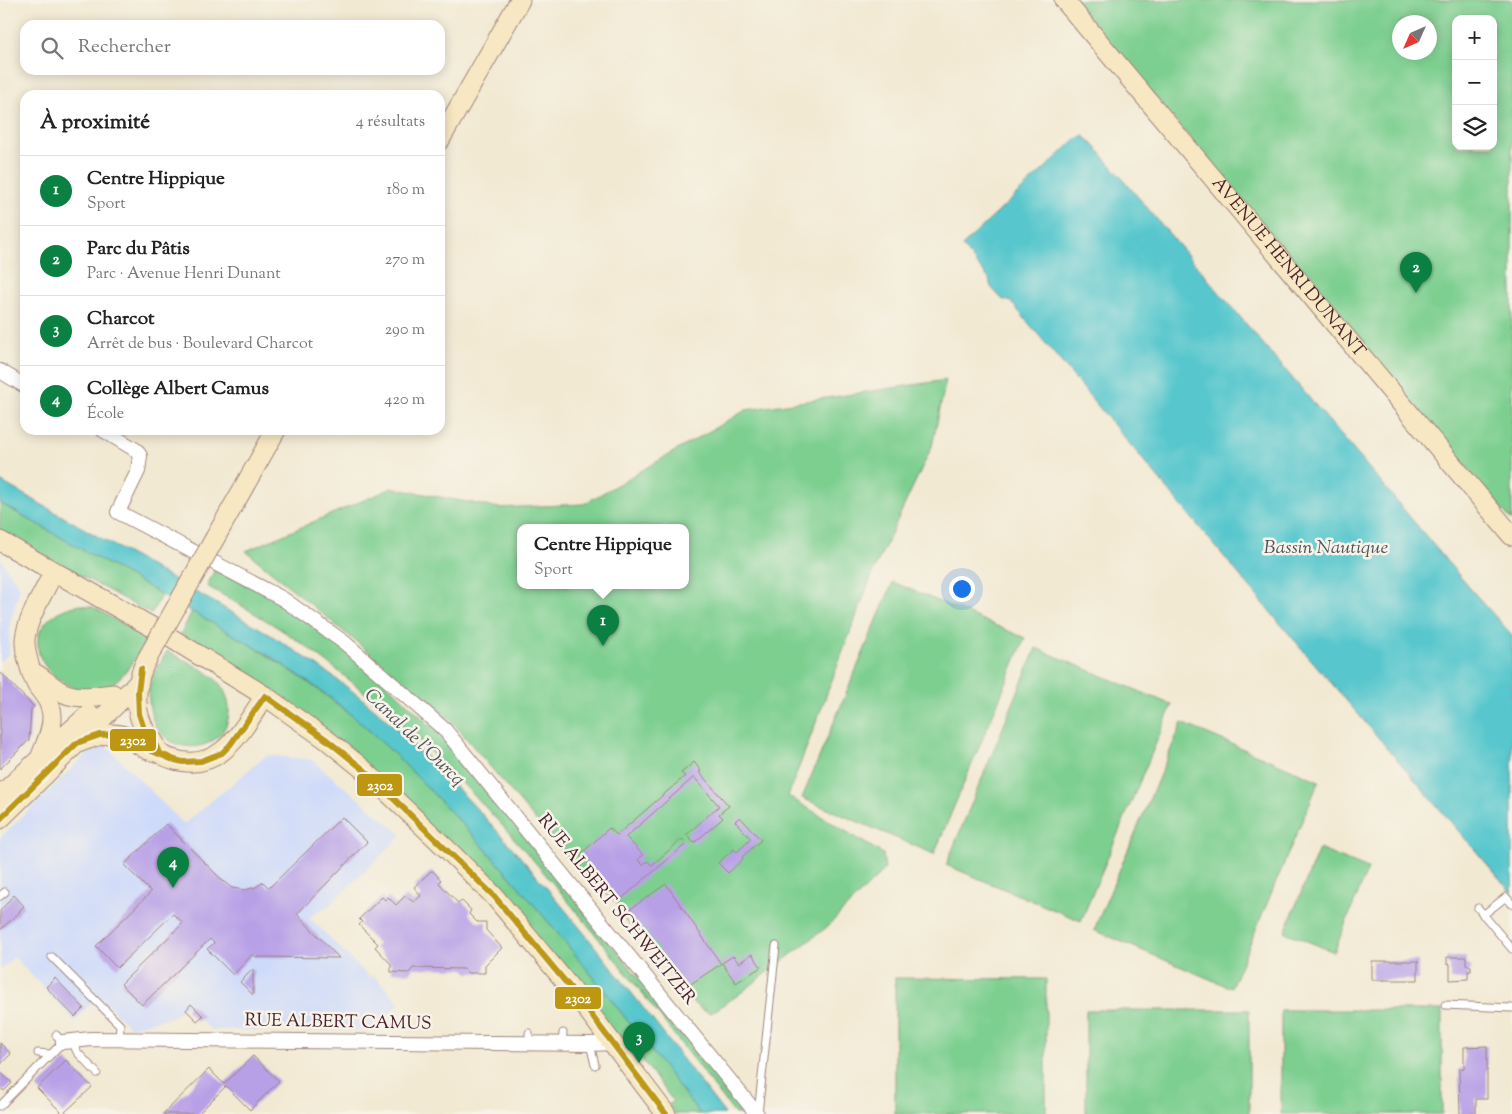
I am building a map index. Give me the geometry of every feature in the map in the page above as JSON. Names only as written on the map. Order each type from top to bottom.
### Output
[{"type":"street","points":[[445,131],[520,0]]},
{"type":"street","name":"AVENUE HENRI DUNANT","points":[[1064,0],[1512,536]]},
{"type":"street","points":[[0,372],[20,383]]},
{"type":"street","name":"RUE ALBERT SCHWEITZER","points":[[111,435],[136,450],[140,456],[138,471],[118,512],[283,599],[345,643],[445,730],[758,1114]]},
{"type":"street","points":[[0,819],[77,743],[142,670],[273,435]]},
{"type":"street","points":[[0,540],[166,635],[264,696],[327,740],[363,769],[494,896],[532,940],[666,1114]]},
{"type":"street","points":[[41,756],[50,735],[52,716],[48,700],[37,686],[25,651],[26,634],[54,571]]},
{"type":"street","points":[[0,796],[41,756],[142,670]]},
{"type":"street","points":[[142,670],[138,711],[143,726],[154,741],[159,752]]},
{"type":"street","points":[[32,672],[60,692],[69,695],[83,697],[113,694]]},
{"type":"street","points":[[77,743],[100,735],[115,734],[126,736],[147,749],[159,752],[171,759],[183,762],[201,761],[222,753],[240,732],[264,696]]},
{"type":"street","name":"RUE ALBERT CAMUS","points":[[64,1039],[563,1038],[590,1044],[613,1043]]},
{"type":"lane","points":[[1483,915],[1506,897],[1512,904]]},
{"type":"lane","points":[[1478,908],[1512,949]]},
{"type":"lane","points":[[758,1114],[776,946]]},
{"type":"lane","points":[[52,957],[120,1025],[119,1040]]},
{"type":"lane","points":[[1445,1005],[1512,1008]]},
{"type":"lane","points":[[0,1106],[64,1039],[97,1073]]},
{"type":"lane","points":[[590,1044],[595,1065]]},
{"type":"lane","points":[[38,1053],[50,1054]]},
{"type":"shaded area","points":[[0,558],[20,588],[10,623],[9,653],[0,662]]},
{"type":"shaded area","points":[[105,745],[184,824],[267,755],[312,760],[402,835],[330,905],[309,917],[370,978],[373,975],[400,1003],[380,1023],[380,1031],[211,1030],[185,1006],[173,1017],[130,1027],[98,996],[75,1021],[14,957],[0,968],[0,838],[89,752]]},
{"type":"green space","points":[[1074,0],[1512,0],[1512,521]]},
{"type":"green space","points":[[946,380],[932,446],[873,572],[788,796],[883,854],[885,869],[827,927],[738,995],[711,1013],[701,1009],[691,1001],[623,909],[570,861],[450,719],[246,551],[392,488],[499,508],[584,504],[746,410]]},
{"type":"green space","points":[[0,503],[162,594],[151,614],[0,531]]},
{"type":"green space","points":[[216,567],[287,606],[373,670],[450,745],[749,1114],[735,1114],[588,925],[483,805],[427,748],[367,695],[304,645],[256,614],[207,586]]},
{"type":"green space","points":[[893,582],[1025,638],[934,854],[802,798]]},
{"type":"green space","points":[[80,605],[93,607],[147,638],[122,676],[107,687],[95,692],[81,691],[55,677],[45,665],[39,653],[38,641],[41,629],[50,618],[62,610]]},
{"type":"green space","points":[[192,611],[237,636],[322,692],[362,724],[407,766],[483,846],[545,917],[607,993],[700,1114],[675,1114],[668,1105],[673,1101],[638,1054],[633,1057],[472,863],[181,634]]},
{"type":"green space","points":[[1036,648],[1172,705],[1081,921],[946,865]]},
{"type":"green space","points":[[167,651],[209,674],[220,684],[225,692],[229,708],[227,724],[219,736],[207,744],[193,747],[179,745],[166,738],[156,726],[149,705],[149,688],[154,673]]},
{"type":"green space","points":[[1182,723],[1319,781],[1231,988],[1094,930]]},
{"type":"green space","points":[[1319,849],[1368,869],[1334,952],[1285,932]]},
{"type":"green space","points":[[895,978],[1046,979],[1046,1114],[895,1114]]},
{"type":"green space","points":[[1086,1010],[1249,1010],[1249,1114],[1086,1114]]},
{"type":"green space","points":[[1281,1010],[1442,1010],[1442,1114],[1281,1114]]},
{"type":"water","name":"Bassin Nautique","points":[[1084,136],[1092,143],[1467,585],[1512,635],[1512,893],[1278,621],[1011,302],[1002,299],[991,287],[989,279],[962,246],[1076,139]]},
{"type":"water","points":[[0,481],[261,629],[321,668],[378,712],[427,758],[518,854],[603,956],[725,1114],[700,1114],[641,1037],[519,887],[454,815],[363,725],[316,687],[265,653],[0,503]]},
{"type":"building","points":[[0,672],[34,707],[31,709],[29,740],[0,769]]},
{"type":"building","points":[[694,762],[701,771],[699,772],[729,806],[719,814],[723,818],[694,843],[686,835],[719,806],[694,777],[626,837],[643,855],[638,860],[643,865],[647,861],[652,865],[682,839],[686,844],[620,900],[580,855],[609,828],[617,835],[685,776],[681,773]]},
{"type":"building","points":[[342,817],[367,842],[297,914],[339,958],[256,957],[253,954],[233,975],[207,949],[214,943],[210,939],[142,1005],[121,984],[183,923],[173,914],[117,968],[96,946],[151,892],[124,865],[166,824],[224,882],[232,888],[245,890],[256,887],[263,882],[269,888]]},
{"type":"building","points":[[740,817],[761,840],[728,873],[718,863],[734,849],[737,852],[751,839],[735,821]]},
{"type":"building","points":[[431,871],[441,880],[439,883],[458,903],[462,901],[471,910],[469,914],[477,922],[486,922],[486,930],[502,948],[485,965],[485,973],[468,973],[464,969],[413,968],[409,973],[391,972],[391,964],[375,947],[378,944],[359,925],[362,922],[359,919],[382,897],[385,900],[388,897],[396,905],[405,896],[414,902],[421,896],[414,887]]},
{"type":"building","points":[[666,884],[721,964],[686,987],[644,929],[640,931],[626,912]]},
{"type":"building","points":[[14,895],[24,906],[0,930],[0,911]]},
{"type":"building","points":[[752,954],[761,967],[736,983],[722,963],[733,956],[739,963]]},
{"type":"building","points":[[1447,957],[1466,957],[1466,964],[1471,966],[1471,971],[1468,971],[1468,979],[1450,980],[1450,964],[1447,965]]},
{"type":"building","points":[[1372,961],[1418,961],[1418,980],[1372,980]]},
{"type":"building","points":[[253,969],[253,995],[240,982]]},
{"type":"building","points":[[55,978],[84,1008],[75,1017],[46,987]]},
{"type":"building","points":[[191,1004],[203,1016],[197,1021],[186,1010]]},
{"type":"building","points":[[0,1043],[11,1054],[0,1065]]},
{"type":"building","points":[[1487,1046],[1487,1099],[1476,1099],[1476,1114],[1460,1114],[1459,1069],[1464,1068],[1464,1047]]},
{"type":"building","points":[[253,1056],[279,1081],[250,1110],[226,1086],[198,1114],[163,1114],[209,1069],[224,1084]]},
{"type":"building","points":[[66,1060],[92,1087],[63,1114],[37,1088]]},
{"type":"building","points":[[0,1072],[12,1083],[4,1091],[0,1088]]},
{"type":"transit line","name":"2302","points":[[141,669],[138,692],[139,714],[144,729],[154,741],[159,753],[175,760]]},
{"type":"transit line","name":"2302","points":[[265,696],[327,740],[363,769],[494,896],[573,991],[666,1114]]},
{"type":"transit line","name":"2302","points":[[0,819],[77,743],[100,735],[115,734],[126,736],[147,749],[171,759],[183,762],[201,761],[222,753],[230,745],[265,696]]},
{"type":"place","name":"Parc du Pâtis","points":[[1416,293]]},
{"type":"place","name":"Centre Hippique","points":[[603,646]]},
{"type":"place","name":"Collège Albert Camus","points":[[173,888]]},
{"type":"place","name":"Charcot","points":[[639,1063]]},
{"type":"water label","name":"Canal de l'Ourcq","points":[[414,738]]}]
